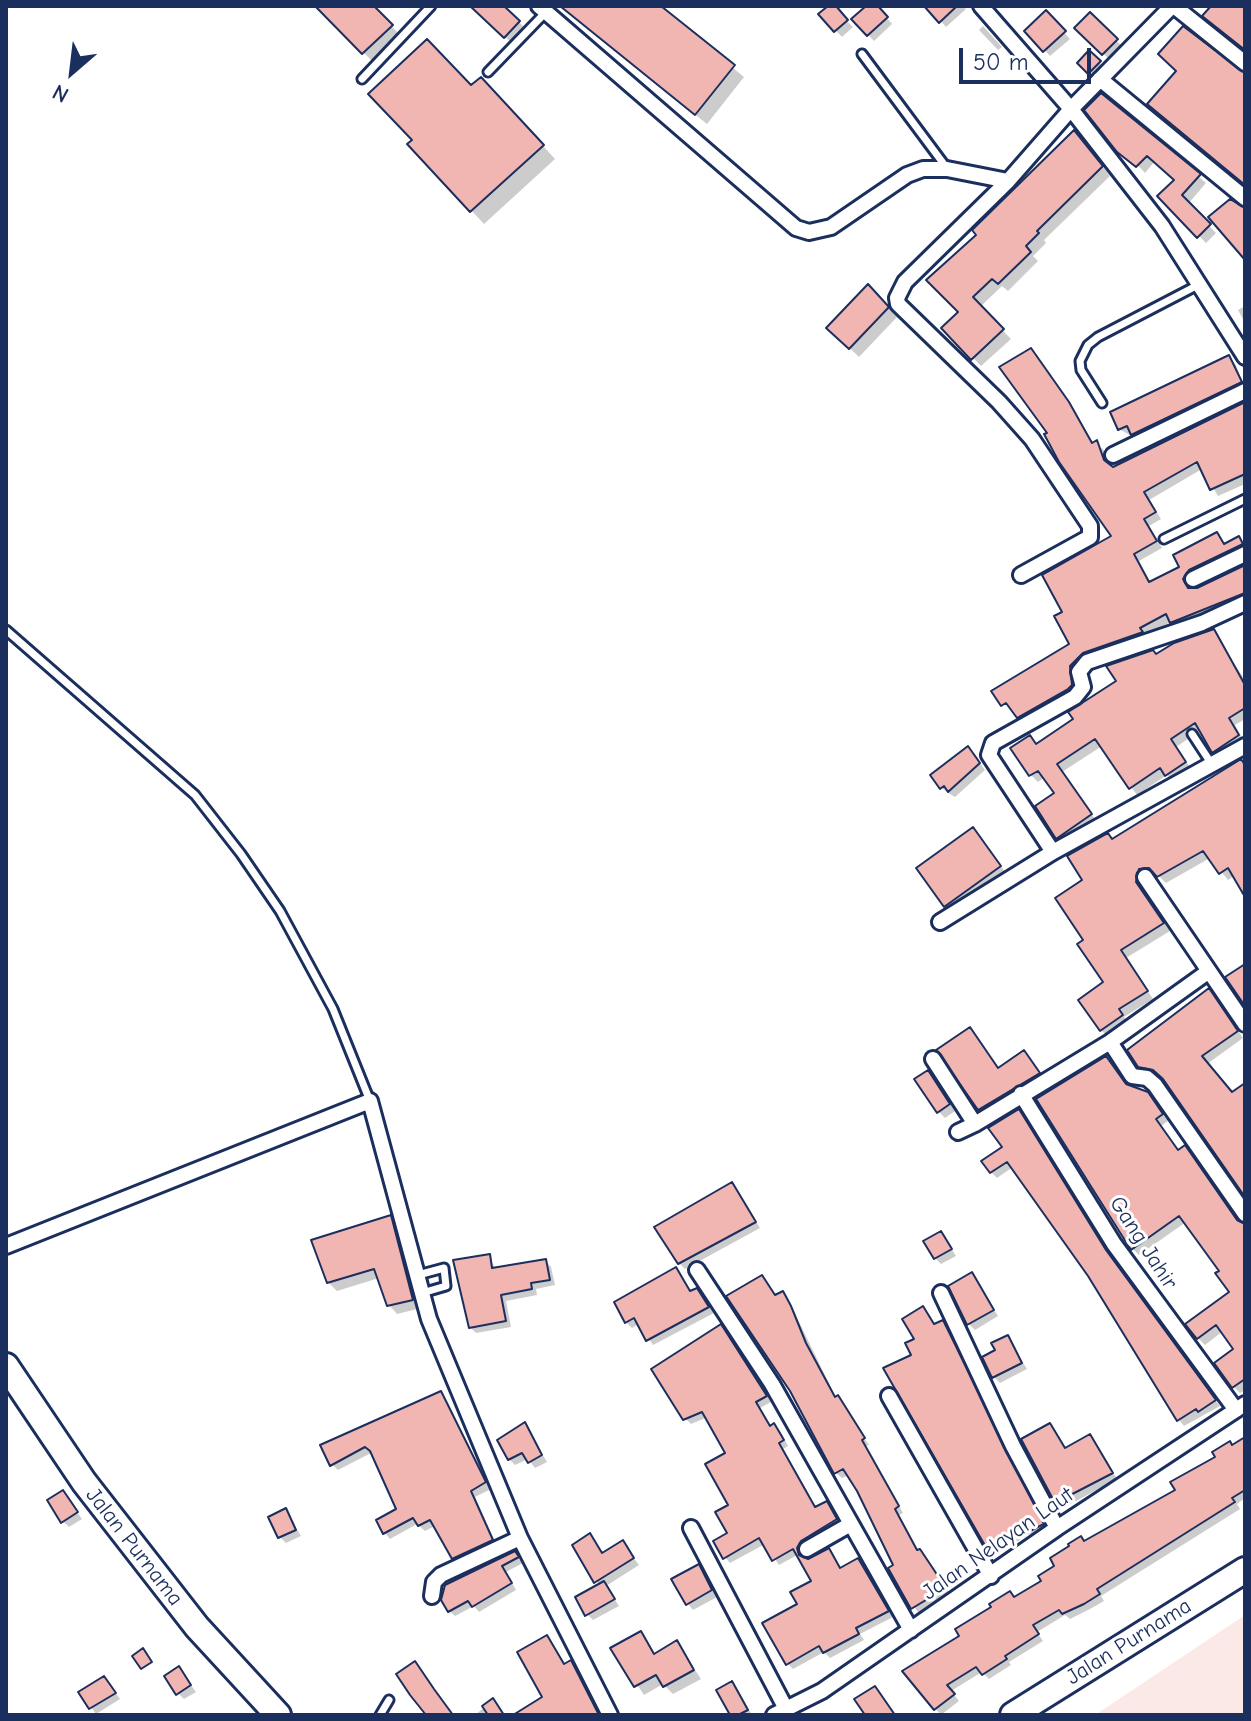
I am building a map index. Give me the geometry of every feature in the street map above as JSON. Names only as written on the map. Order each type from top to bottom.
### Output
[{"type":"main road","name":"Jalan Purnama","points":[[6,1366],[84,1482],[178,1603],[278,1715]]},
{"type":"main road","name":"Jalan Purnama","points":[[1013,1715],[1245,1570]]},
{"type":"street","points":[[981,6],[1071,109],[1162,226],[1245,357]]},
{"type":"street","points":[[1021,575],[1090,537],[1090,526],[1032,439],[999,402],[898,304],[897,298],[905,282],[1008,181],[1071,109],[1173,6],[1245,63]]},
{"type":"street","points":[[542,9],[796,228],[820,232],[907,175],[923,169],[947,169],[1008,181]]},
{"type":"street","points":[[1100,79],[1245,198]]},
{"type":"street","points":[[1113,455],[1245,391]]},
{"type":"street","points":[[1193,579],[1245,554]]},
{"type":"street","points":[[1053,852],[989,755],[993,743],[1075,697],[1083,687],[1079,672],[1087,662],[1202,623],[1245,603]]},
{"type":"street","points":[[940,922],[1053,852],[1245,746]]},
{"type":"street","points":[[1145,877],[1245,1024]]},
{"type":"street","points":[[958,1132],[1110,1042],[1209,971]]},
{"type":"street","points":[[1110,1042],[1132,1076],[1147,1078],[1155,1085],[1245,1214]]},
{"type":"street","points":[[933,1059],[975,1124]]},
{"type":"street","name":"Gang Jahir","points":[[1021,1094],[1114,1244],[1240,1407]]},
{"type":"street","points":[[6,1246],[370,1101],[422,1293],[475,1435],[520,1538],[610,1715]]},
{"type":"street","points":[[697,1270],[772,1384],[911,1630]]},
{"type":"street","points":[[941,1293],[1013,1446],[1057,1528]]},
{"type":"street","points":[[889,1396],[991,1576]]},
{"type":"street","name":"Jalan Nelayan Laut","points":[[780,1711],[822,1691],[1057,1528],[1240,1407]]},
{"type":"street","points":[[807,1549],[849,1525]]},
{"type":"street","points":[[691,1528],[780,1711]]},
{"type":"street","points":[[432,1596],[434,1582],[441,1575],[520,1538]]},
{"type":"lane","points":[[362,79],[431,6]]},
{"type":"lane","points":[[488,72],[542,9]]},
{"type":"lane","points":[[862,54],[947,169]]},
{"type":"lane","points":[[1102,403],[1081,370],[1080,361],[1088,345],[1200,284]]},
{"type":"lane","points":[[1164,539],[1245,499]]},
{"type":"lane","points":[[6,630],[195,795],[241,854],[280,911],[333,1009],[370,1101]]},
{"type":"lane","points":[[1192,734],[1211,763]]},
{"type":"lane","points":[[418,1275],[444,1268],[446,1286],[422,1293]]},
{"type":"lane","points":[[380,1715],[389,1700]]},
{"type":"shaded area","points":[[1245,1615],[1245,1715],[1095,1715]]},
{"type":"building","points":[[315,6],[374,6],[393,25],[362,54]]},
{"type":"building","points":[[470,6],[504,6],[520,21],[504,38]]},
{"type":"building","points":[[560,6],[661,6],[735,65],[695,115]]},
{"type":"building","points":[[828,6],[836,6],[848,20],[834,32],[818,14]]},
{"type":"building","points":[[866,6],[878,6],[888,17],[867,36],[851,19]]},
{"type":"building","points":[[924,6],[957,6],[939,23]]},
{"type":"building","points":[[1211,6],[1245,6],[1245,50],[1202,16]]},
{"type":"building","points":[[1046,10],[1066,31],[1043,52],[1024,31]]},
{"type":"building","points":[[1090,12],[1118,39],[1102,55],[1074,28]]},
{"type":"building","points":[[1183,26],[1245,73],[1245,185],[1147,104],[1176,71],[1158,54]]},
{"type":"building","points":[[427,39],[471,85],[481,77],[544,145],[470,212],[407,144],[412,140],[368,94]]},
{"type":"building","points":[[1089,50],[1101,61],[1088,74],[1077,63]]},
{"type":"building","points":[[1101,93],[1201,174],[1182,195],[1211,224],[1197,238],[1157,196],[1174,180],[1147,156],[1136,167],[1117,152],[1084,110]]},
{"type":"building","points":[[1074,130],[1103,166],[1037,231],[1039,233],[1026,246],[1031,252],[998,284],[992,279],[973,297],[1004,329],[971,360],[941,328],[958,312],[926,280],[976,235],[972,230]]},
{"type":"building","points":[[1230,199],[1245,208],[1245,260],[1208,217]]},
{"type":"building","points":[[868,284],[889,307],[849,349],[826,328]]},
{"type":"building","points":[[1031,348],[1069,402],[1092,443],[1097,440],[1104,460],[1113,467],[1245,402],[1245,474],[1210,490],[1197,462],[1144,492],[1156,512],[1144,519],[1157,541],[1134,554],[1149,582],[1179,567],[1173,555],[1217,532],[1224,544],[1239,536],[1243,544],[1189,570],[1183,579],[1188,588],[1197,588],[1245,565],[1245,593],[1170,623],[1166,614],[1140,628],[1143,632],[1083,653],[1070,666],[1072,685],[1068,689],[1017,718],[1006,703],[1001,706],[991,691],[1069,644],[1054,616],[1062,612],[1042,575],[1111,536],[1059,462],[1044,434],[1047,433],[999,367]]},
{"type":"building","points":[[1229,355],[1242,382],[1131,435],[1127,426],[1118,430],[1110,412]]},
{"type":"building","points":[[1214,629],[1245,685],[1245,708],[1229,718],[1239,735],[1212,753],[1195,723],[1171,739],[1186,762],[1165,776],[1160,768],[1129,789],[1095,739],[1057,764],[1092,814],[1056,839],[1035,806],[1054,793],[1038,771],[1029,776],[1010,748],[1030,735],[1036,744],[1073,719],[1068,712],[1116,681],[1106,666],[1153,650],[1156,654],[1174,643]]},
{"type":"building","points":[[968,746],[980,763],[948,792],[944,786],[940,789],[930,775]]},
{"type":"building","points":[[1241,759],[1245,765],[1245,897],[1228,868],[1219,874],[1203,851],[1157,877],[1149,868],[1139,869],[1136,882],[1164,923],[1121,950],[1148,991],[1119,1009],[1123,1015],[1100,1031],[1078,1000],[1103,982],[1077,944],[1083,940],[1055,898],[1082,880],[1067,856],[1108,833],[1112,839]]},
{"type":"building","points":[[973,827],[1001,866],[944,907],[916,868]]},
{"type":"building","points":[[1245,964],[1245,1006],[1225,977]]},
{"type":"building","points":[[1209,988],[1238,1031],[1202,1056],[1232,1092],[1245,1083],[1245,1197],[1163,1079],[1153,1070],[1138,1067],[1127,1050]]},
{"type":"building","points":[[970,1027],[998,1068],[1024,1050],[1040,1073],[978,1110],[936,1050]]},
{"type":"building","points":[[1106,1056],[1126,1084],[1148,1092],[1163,1114],[1156,1119],[1178,1150],[1185,1145],[1237,1220],[1245,1224],[1245,1379],[1232,1388],[1214,1363],[1233,1349],[1216,1325],[1197,1339],[1185,1324],[1229,1292],[1215,1273],[1219,1271],[1179,1216],[1131,1250],[1036,1099]]},
{"type":"building","points":[[928,1070],[950,1104],[937,1113],[914,1079]]},
{"type":"building","points":[[1019,1109],[1106,1250],[1216,1400],[1198,1412],[1196,1409],[1177,1421],[1088,1276],[1007,1162],[990,1173],[981,1161],[1002,1147],[988,1128]]},
{"type":"building","points":[[732,1182],[756,1222],[678,1264],[654,1227]]},
{"type":"building","points":[[391,1215],[413,1300],[387,1306],[374,1269],[327,1283],[311,1240]]},
{"type":"building","points":[[941,1231],[952,1249],[934,1259],[923,1241]]},
{"type":"building","points":[[490,1254],[492,1268],[546,1259],[550,1280],[531,1283],[532,1289],[501,1295],[506,1321],[469,1328],[453,1260]]},
{"type":"building","points":[[676,1267],[690,1291],[697,1288],[709,1307],[646,1341],[634,1318],[625,1323],[614,1302]]},
{"type":"building","points":[[972,1272],[994,1310],[967,1325],[948,1286]]},
{"type":"building","points":[[762,1275],[775,1295],[783,1291],[835,1397],[838,1395],[865,1438],[862,1440],[899,1506],[895,1509],[917,1550],[920,1549],[946,1588],[911,1609],[888,1568],[893,1565],[857,1491],[843,1469],[834,1474],[790,1391],[726,1296]]},
{"type":"building","points":[[923,1306],[934,1324],[943,1320],[1044,1524],[1026,1533],[1023,1528],[987,1549],[883,1368],[911,1355],[905,1343],[914,1339],[902,1319]]},
{"type":"building","points":[[721,1324],[767,1396],[756,1402],[770,1426],[774,1423],[784,1440],[779,1443],[815,1507],[827,1501],[837,1519],[801,1541],[797,1548],[799,1555],[808,1559],[829,1548],[840,1568],[858,1558],[889,1611],[856,1628],[859,1634],[823,1653],[819,1646],[786,1665],[762,1623],[797,1604],[790,1592],[811,1581],[793,1549],[772,1561],[759,1538],[723,1559],[713,1541],[727,1533],[715,1512],[728,1505],[705,1464],[725,1453],[702,1412],[683,1420],[651,1369]]},
{"type":"building","points":[[1008,1335],[1022,1363],[992,1378],[982,1357],[995,1350],[991,1343]]},
{"type":"building","points":[[441,1391],[486,1482],[471,1491],[493,1540],[452,1559],[430,1520],[418,1526],[413,1518],[383,1534],[376,1520],[396,1509],[370,1451],[365,1447],[330,1466],[320,1445]]},
{"type":"building","points":[[525,1422],[542,1455],[528,1463],[522,1453],[508,1460],[497,1440]]},
{"type":"building","points":[[1050,1423],[1065,1448],[1090,1434],[1113,1473],[1055,1503],[1021,1439]]},
{"type":"building","points":[[1245,1437],[1245,1490],[1232,1498],[1235,1502],[1097,1589],[1100,1594],[1084,1604],[1062,1614],[1059,1610],[1033,1625],[1039,1634],[982,1675],[976,1667],[947,1685],[955,1694],[934,1710],[902,1671],[959,1636],[955,1629],[991,1607],[989,1604],[1010,1591],[1014,1597],[1041,1581],[1038,1576],[1054,1566],[1050,1558],[1068,1544],[1081,1536],[1084,1541],[1175,1490],[1170,1482],[1215,1457],[1212,1452],[1230,1441],[1232,1445]]},
{"type":"building","points":[[63,1490],[78,1512],[61,1523],[47,1500]]},
{"type":"building","points":[[286,1508],[296,1530],[278,1538],[268,1517]]},
{"type":"building","points":[[590,1533],[602,1553],[623,1540],[634,1558],[594,1583],[572,1545]]},
{"type":"building","points":[[515,1551],[519,1557],[502,1566],[512,1583],[472,1607],[468,1601],[448,1612],[441,1600],[445,1585]]},
{"type":"building","points":[[699,1564],[712,1590],[686,1605],[671,1579]]},
{"type":"building","points":[[604,1581],[615,1599],[585,1616],[575,1597]]},
{"type":"building","points":[[641,1631],[654,1654],[677,1640],[694,1670],[663,1687],[656,1675],[634,1687],[610,1648]]},
{"type":"building","points":[[547,1635],[564,1664],[571,1660],[599,1715],[513,1715],[542,1697],[517,1652]]},
{"type":"building","points":[[143,1648],[152,1662],[141,1669],[132,1656]]},
{"type":"building","points":[[415,1661],[453,1715],[426,1715],[410,1695],[396,1674]]},
{"type":"building","points":[[179,1666],[191,1685],[176,1695],[164,1676]]},
{"type":"building","points":[[104,1676],[116,1693],[89,1709],[78,1692]]},
{"type":"building","points":[[732,1681],[748,1710],[738,1715],[730,1715],[716,1690]]},
{"type":"building","points":[[875,1686],[895,1715],[865,1715],[854,1699]]},
{"type":"building","points":[[493,1698],[504,1715],[488,1715],[482,1706]]}]
